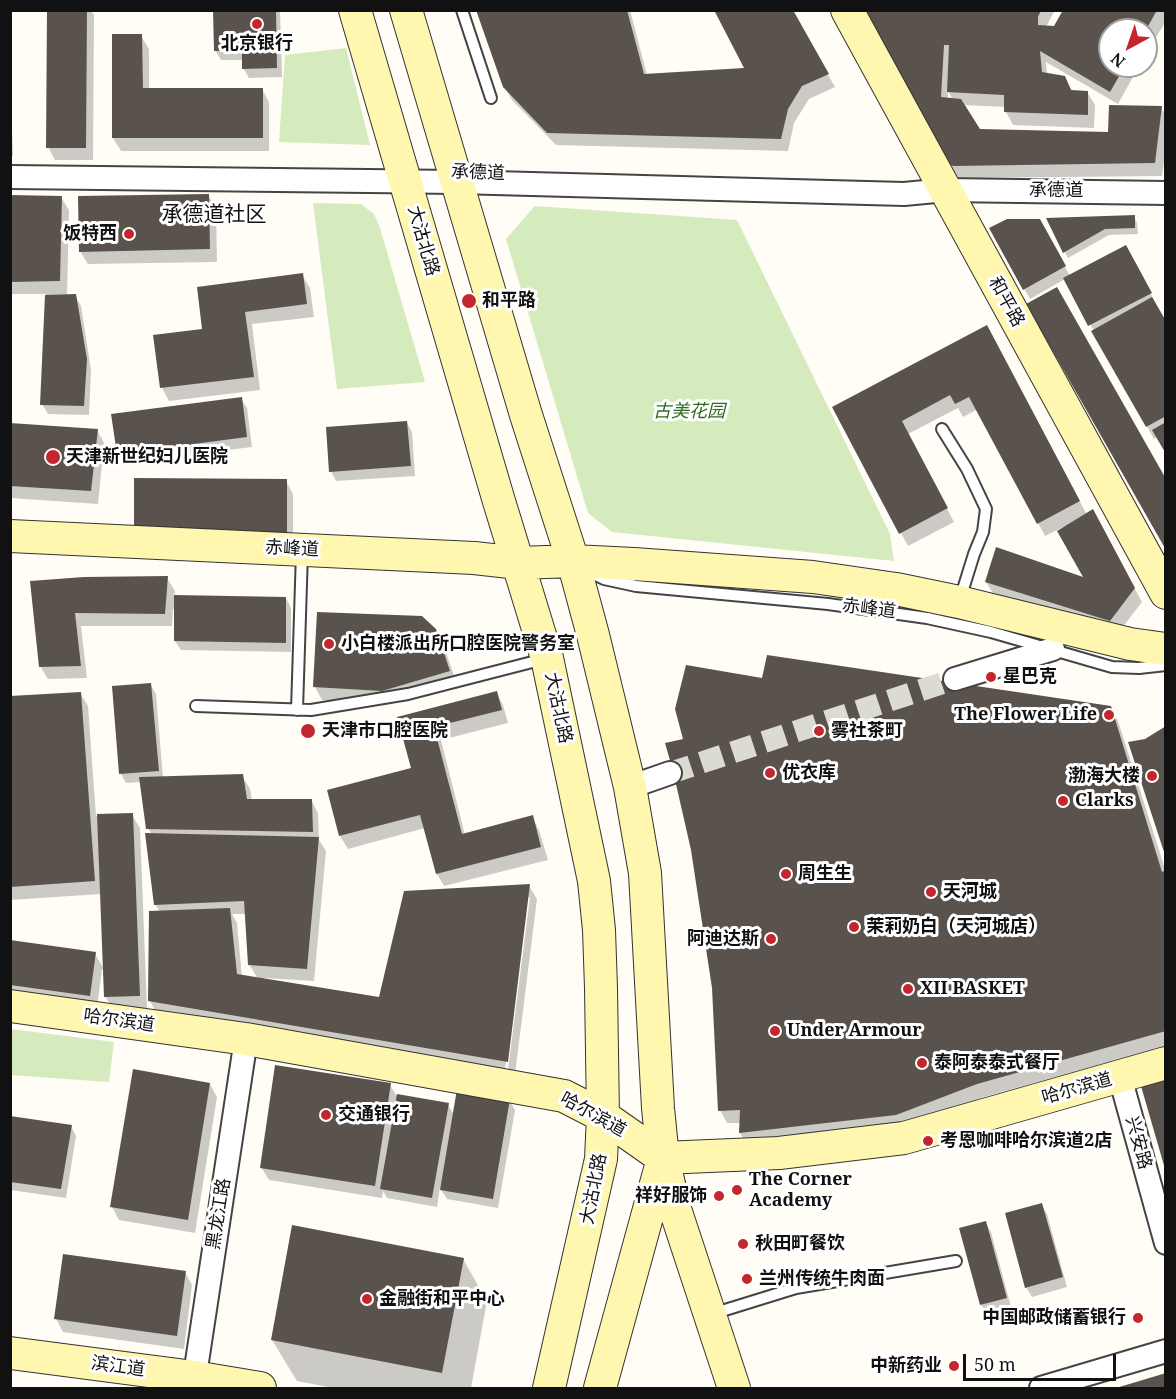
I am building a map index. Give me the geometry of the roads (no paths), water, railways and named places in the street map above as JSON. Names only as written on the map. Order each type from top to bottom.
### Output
[{"type":"main road","name":"大沽北路","points":[[355,10],[547,658],[594,881],[598,930],[603,1116],[601,1159],[549,1389]]},
{"type":"main road","points":[[406,10],[525,415],[573,561],[630,787],[645,873],[658,1108],[663,1158],[674,1206],[734,1389]]},
{"type":"main road","name":"和平路","points":[[847,10],[1166,593]]},
{"type":"main road","name":"赤峰道","points":[[10,536],[474,558],[519,563],[573,561],[634,564],[813,577],[896,589],[959,602],[1130,645],[1166,649]]},
{"type":"main road","name":"哈尔滨道","points":[[10,1006],[246,1039],[564,1096],[603,1116],[663,1158],[779,1153],[904,1138],[1166,1063]]},
{"type":"main road","points":[[600,1389],[663,1158]]},
{"type":"main road","name":"滨江道","points":[[10,1353],[194,1383],[260,1389]]},
{"type":"street","name":"承德道","points":[[10,165],[455,177],[904,194],[946,190],[1166,193]]},
{"type":"street","name":"承德道","points":[[10,177],[404,176]]},
{"type":"street","points":[[955,679],[1053,649]]},
{"type":"street","points":[[630,787],[670,773]]},
{"type":"street","name":"黑龙江路","points":[[194,1383],[246,1039]]},
{"type":"street","name":"兴安路","points":[[1120,1077],[1166,1243]]},
{"type":"street","points":[[1054,1387],[1166,1351]]},
{"type":"lane","points":[[462,10],[491,98]]},
{"type":"lane","points":[[942,429],[967,469],[986,509],[983,532],[959,602]]},
{"type":"lane","points":[[297,710],[302,549]]},
{"type":"lane","name":"赤峰道","points":[[573,561],[604,579],[636,586],[895,612],[991,632],[1112,667],[1156,668],[1166,665]]},
{"type":"lane","points":[[196,706],[311,710],[408,693],[547,658]]},
{"type":"lane","points":[[709,1315],[796,1288],[956,1261]]},
{"type":"tunnel","points":[[670,773],[955,679]]},
{"type":"place","name":"北京银行","points":[[257,24]]},
{"type":"place","name":"饭特西","points":[[129,234]]},
{"type":"place","name":"和平路","points":[[469,301]]},
{"type":"place","name":"天津新世纪妇儿医院","points":[[53,457]]},
{"type":"place","name":"小白楼派出所口腔医院警务室","points":[[329,644]]},
{"type":"place","name":"星巴克","points":[[991,677]]},
{"type":"place","name":"The Flower Life","points":[[1109,715]]},
{"type":"place","name":"天津市口腔医院","points":[[308,731]]},
{"type":"place","name":"雾社茶町","points":[[819,731]]},
{"type":"place","name":"优衣库","points":[[770,773]]},
{"type":"place","name":"渤海大楼","points":[[1152,776]]},
{"type":"place","name":"Clarks","points":[[1063,801]]},
{"type":"place","name":"周生生","points":[[786,874]]},
{"type":"place","name":"天河城","points":[[931,892]]},
{"type":"place","name":"茉莉奶白（天河城店）","points":[[854,927]]},
{"type":"place","name":"阿迪达斯","points":[[771,939]]},
{"type":"place","name":"XII BASKET","points":[[908,989]]},
{"type":"place","name":"Under Armour","points":[[775,1031]]},
{"type":"place","name":"泰阿泰泰式餐厅","points":[[922,1063]]},
{"type":"place","name":"交通银行","points":[[326,1115]]},
{"type":"place","name":"考恩咖啡哈尔滨道2店","points":[[928,1141]]},
{"type":"place","name":"The Corner Academy","points":[[737,1190]]},
{"type":"place","name":"祥好服饰","points":[[719,1196]]},
{"type":"place","name":"秋田町餐饮","points":[[743,1244]]},
{"type":"place","name":"兰州传统牛肉面","points":[[747,1279]]},
{"type":"place","name":"金融街和平中心","points":[[367,1299]]},
{"type":"place","name":"中国邮政储蓄银行","points":[[1138,1318]]},
{"type":"place","name":"中新药业","points":[[954,1366]]},
{"type":"district","name":"承德道社区","points":[[214,215]]},
{"type":"park label","name":"古美花园","points":[[689,412]]}]
